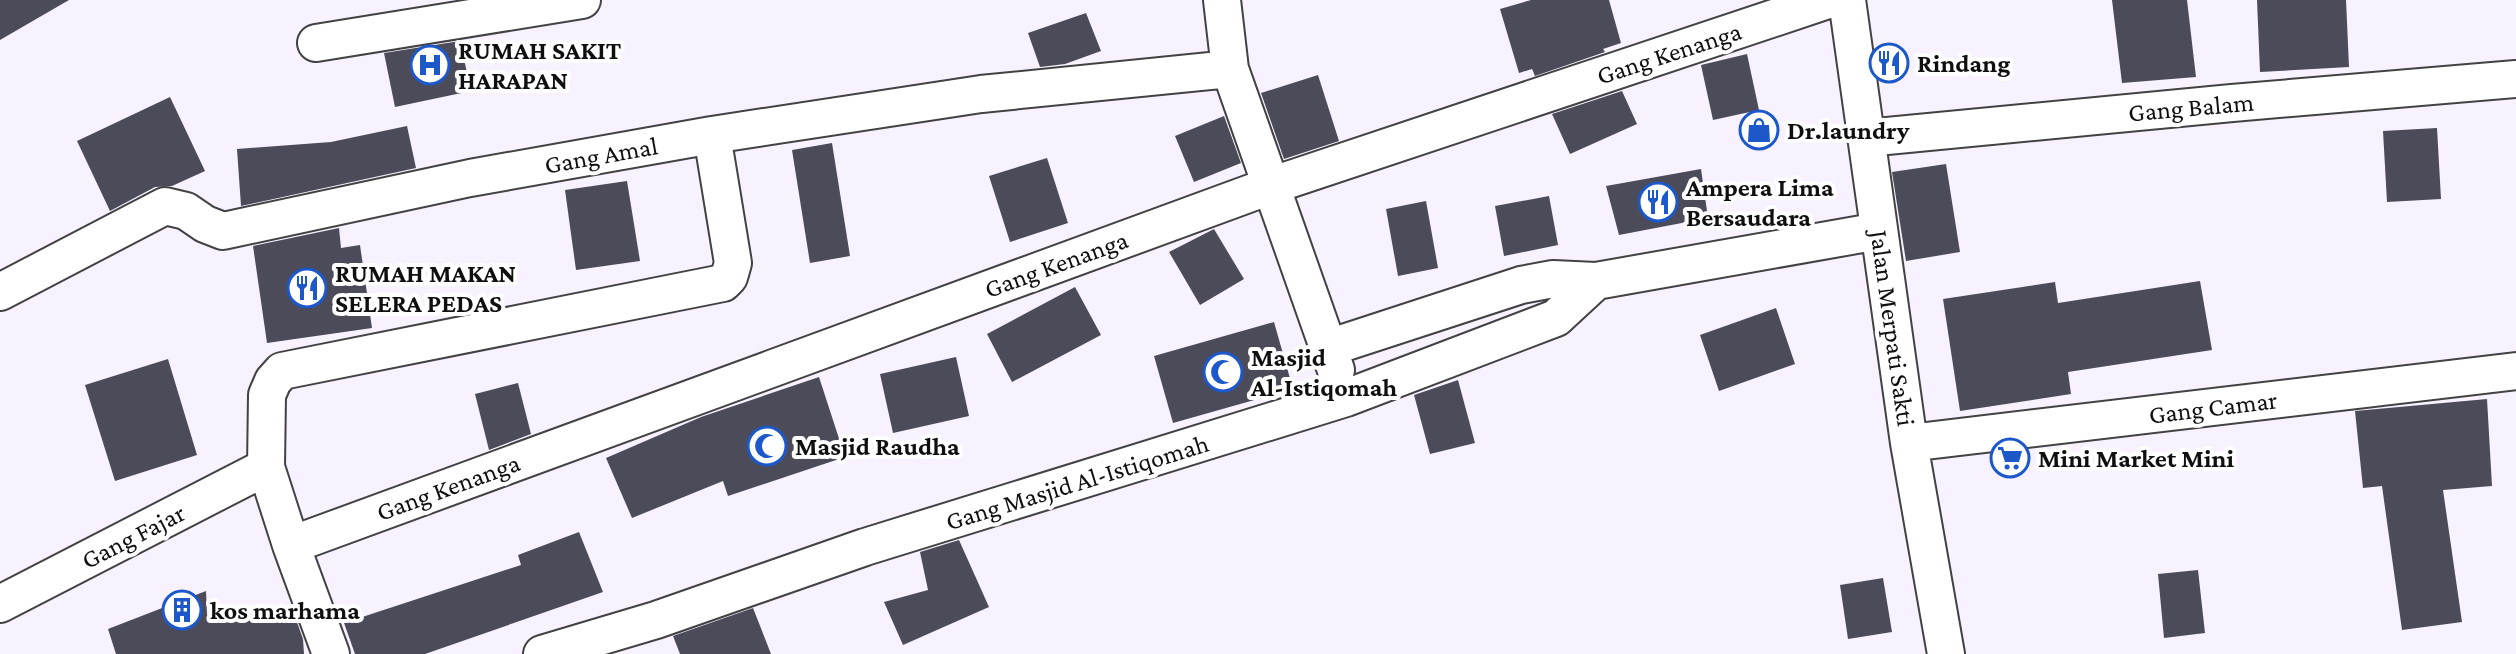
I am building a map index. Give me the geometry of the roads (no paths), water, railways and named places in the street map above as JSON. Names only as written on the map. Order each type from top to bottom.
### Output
[{"type":"street","points":[[316,43],[582,0]]},
{"type":"street","points":[[1222,0],[1230,69],[1346,398]]},
{"type":"street","name":"Gang Kenanga","points":[[291,545],[1270,186],[1828,0]]},
{"type":"street","name":"Jalan Merpati Sakti","points":[[1847,0],[1909,443],[1946,654]]},
{"type":"street","name":"Gang Amal","points":[[0,292],[165,206],[186,211],[205,224],[223,231],[470,178],[712,135],[981,94],[1230,69]]},
{"type":"street","name":"Gang Balam","points":[[1866,138],[2516,79]]},
{"type":"street","points":[[331,654],[266,467],[267,395],[273,381],[282,371],[723,283],[729,277],[733,263],[712,135]]},
{"type":"street","points":[[1328,348],[1521,285],[1553,279],[1596,281],[1879,231]]},
{"type":"street","name":"Gang Masjid Al-Istiqomah","points":[[542,654],[656,620],[865,547],[1346,398],[1556,318],[1596,281]]},
{"type":"street","name":"Gang Camar","points":[[1909,443],[2516,371]]},
{"type":"street","name":"Gang Fajar","points":[[0,604],[266,467]]},
{"type":"place","name":"Rindang","points":[[1889,63]]},
{"type":"place","name":"RUMAH SAKIT HARAPAN","points":[[430,65]]},
{"type":"place","name":"Dr.laundry","points":[[1759,130]]},
{"type":"place","name":"Ampera Lima Bersaudara","points":[[1658,202]]},
{"type":"place","name":"RUMAH MAKAN SELERA PEDAS","points":[[307,288]]},
{"type":"place","name":"Masjid Al-Istiqomah","points":[[1223,372]]},
{"type":"place","name":"Masjid Raudha","points":[[767,446]]},
{"type":"place","name":"Mini Market Mini","points":[[2010,458]]},
{"type":"place","name":"kos marhama","points":[[182,610]]}]
